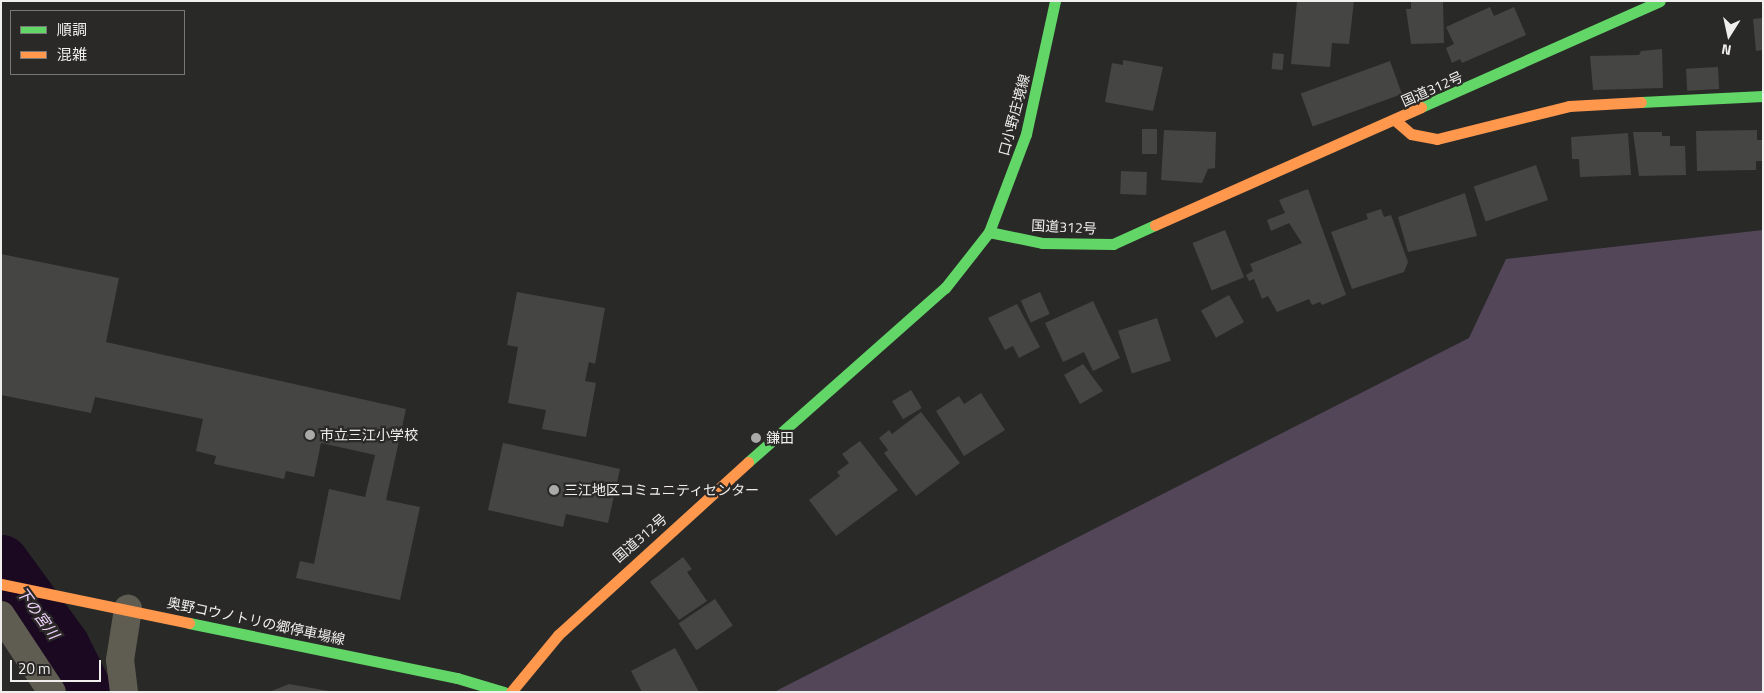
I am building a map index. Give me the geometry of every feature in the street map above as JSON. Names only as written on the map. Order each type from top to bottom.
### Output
[{"type":"main road","name":"口小野庄境線","points":[[989,232],[1026,134],[1055,1]]},
{"type":"main road","name":"国道312号","points":[[511,692],[558,636],[625,571],[945,288],[989,232],[1042,243],[1113,244],[1396,121],[1660,1]]},
{"type":"main road","points":[[1396,121],[1412,134],[1437,139],[1569,106],[1763,96]]},
{"type":"main road","name":"奥野コウノトリの郷停車場線","points":[[1,584],[128,609],[504,692]]},
{"type":"street","points":[[124,692],[120,660],[128,609]]},
{"type":"street","points":[[1,615],[52,692]]},
{"type":"shaded area","points":[[1763,230],[1763,692],[774,692],[1469,338],[1506,259]]},
{"type":"building","points":[[1297,1],[1354,1],[1349,44],[1332,43],[1330,67],[1291,64]]},
{"type":"building","points":[[1411,1],[1443,1],[1444,43],[1411,44],[1406,9],[1411,9]]},
{"type":"building","points":[[1490,7],[1494,16],[1514,7],[1526,35],[1462,63],[1460,59],[1452,63],[1446,48],[1454,44],[1446,27]]},
{"type":"building","points":[[1763,18],[1763,50],[1756,51],[1753,19]]},
{"type":"building","points":[[1662,49],[1663,88],[1593,90],[1590,56],[1639,55],[1641,51]]},
{"type":"building","points":[[1273,53],[1284,54],[1283,70],[1272,69]]},
{"type":"building","points":[[1123,60],[1163,67],[1153,111],[1105,102],[1112,63],[1123,65]]},
{"type":"building","points":[[1390,61],[1402,94],[1313,126],[1301,93]]},
{"type":"building","points":[[1718,67],[1719,89],[1687,91],[1686,69]]},
{"type":"building","points":[[1142,129],[1157,129],[1157,154],[1142,154]]},
{"type":"building","points":[[1164,130],[1216,132],[1215,168],[1208,169],[1202,183],[1161,180]]},
{"type":"building","points":[[1757,130],[1757,140],[1763,140],[1763,161],[1756,161],[1756,170],[1697,171],[1696,131]]},
{"type":"building","points":[[1633,132],[1662,132],[1662,136],[1670,136],[1670,146],[1685,146],[1686,175],[1639,176]]},
{"type":"building","points":[[1628,133],[1631,175],[1580,177],[1579,159],[1572,159],[1571,137]]},
{"type":"building","points":[[1536,165],[1548,200],[1486,221],[1474,186]]},
{"type":"building","points":[[1121,171],[1147,172],[1146,195],[1120,194]]},
{"type":"building","points":[[1308,189],[1346,295],[1322,305],[1320,302],[1312,305],[1309,299],[1277,312],[1268,296],[1262,299],[1254,279],[1249,281],[1246,275],[1253,271],[1250,264],[1302,243],[1289,223],[1271,231],[1267,220],[1285,213],[1279,200]]},
{"type":"building","points":[[1465,193],[1477,236],[1408,252],[1398,217]]},
{"type":"building","points":[[1381,209],[1384,217],[1391,215],[1408,262],[1404,272],[1352,289],[1331,232],[1368,219],[1366,214]]},
{"type":"building","points":[[1225,230],[1244,277],[1212,290],[1193,243]]},
{"type":"building","points":[[1,254],[119,278],[106,342],[406,409],[386,500],[420,507],[400,600],[296,578],[300,561],[314,564],[329,489],[365,497],[375,455],[321,443],[314,477],[286,471],[284,479],[214,464],[216,456],[196,451],[203,419],[95,397],[91,413],[1,395]]},
{"type":"building","points":[[517,292],[605,308],[595,364],[589,362],[585,381],[596,383],[586,437],[542,429],[546,410],[508,403],[518,347],[507,345]]},
{"type":"building","points":[[1040,292],[1050,314],[1031,322],[1021,301]]},
{"type":"building","points":[[1229,295],[1244,322],[1216,338],[1201,311]]},
{"type":"building","points":[[1093,301],[1120,358],[1093,371],[1084,352],[1063,362],[1045,323]]},
{"type":"building","points":[[1017,304],[1040,347],[1019,358],[1013,346],[1005,350],[988,318]]},
{"type":"building","points":[[1157,318],[1171,361],[1132,373],[1118,331]]},
{"type":"building","points":[[1083,364],[1103,391],[1080,404],[1064,375]]},
{"type":"building","points":[[911,390],[922,408],[903,419],[892,401]]},
{"type":"building","points":[[981,393],[1005,430],[964,456],[936,411],[959,396],[964,404]]},
{"type":"building","points":[[921,412],[960,463],[916,496],[884,453],[888,450],[879,438],[889,430],[892,434]]},
{"type":"building","points":[[860,441],[898,490],[836,536],[809,500],[840,476],[837,472],[849,463],[842,454]]},
{"type":"building","name":"三江地区コミュニティセンター","points":[[503,443],[620,469],[608,523],[566,514],[563,527],[488,510]]},
{"type":"building","points":[[683,557],[692,569],[687,572],[707,601],[679,620],[650,582]]},
{"type":"building","points":[[715,599],[733,626],[696,650],[679,624]]},
{"type":"building","points":[[675,648],[699,692],[642,692],[631,671]]},
{"type":"building","points":[[289,684],[329,691],[329,692],[269,692]]},
{"type":"waterway","name":"下の宮川","points":[[1,562],[62,646],[85,692]]},
{"type":"traffic: fast","points":[[989,232],[1026,134],[1055,1]]},
{"type":"traffic: fast","points":[[1421,107],[1660,1]]},
{"type":"traffic: fast","points":[[1641,102],[1763,96]]},
{"type":"traffic: fast","points":[[748,462],[945,288],[989,232],[1042,243],[1113,244],[1155,225]]},
{"type":"traffic: fast","points":[[189,623],[457,678],[504,692]]},
{"type":"traffic: slow","points":[[1396,121],[1411,134],[1437,139],[1569,106],[1641,102]]},
{"type":"traffic: slow","points":[[1155,225],[1421,107]]},
{"type":"traffic: slow","points":[[511,692],[558,635],[748,462]]},
{"type":"traffic: slow","points":[[1,584],[189,623]]},
{"type":"place","name":"市立三江小学校","points":[[310,435]]},
{"type":"place","name":"鎌田","points":[[756,438]]},
{"type":"place","name":"三江地区コミュニティセンター","points":[[554,490]]}]
